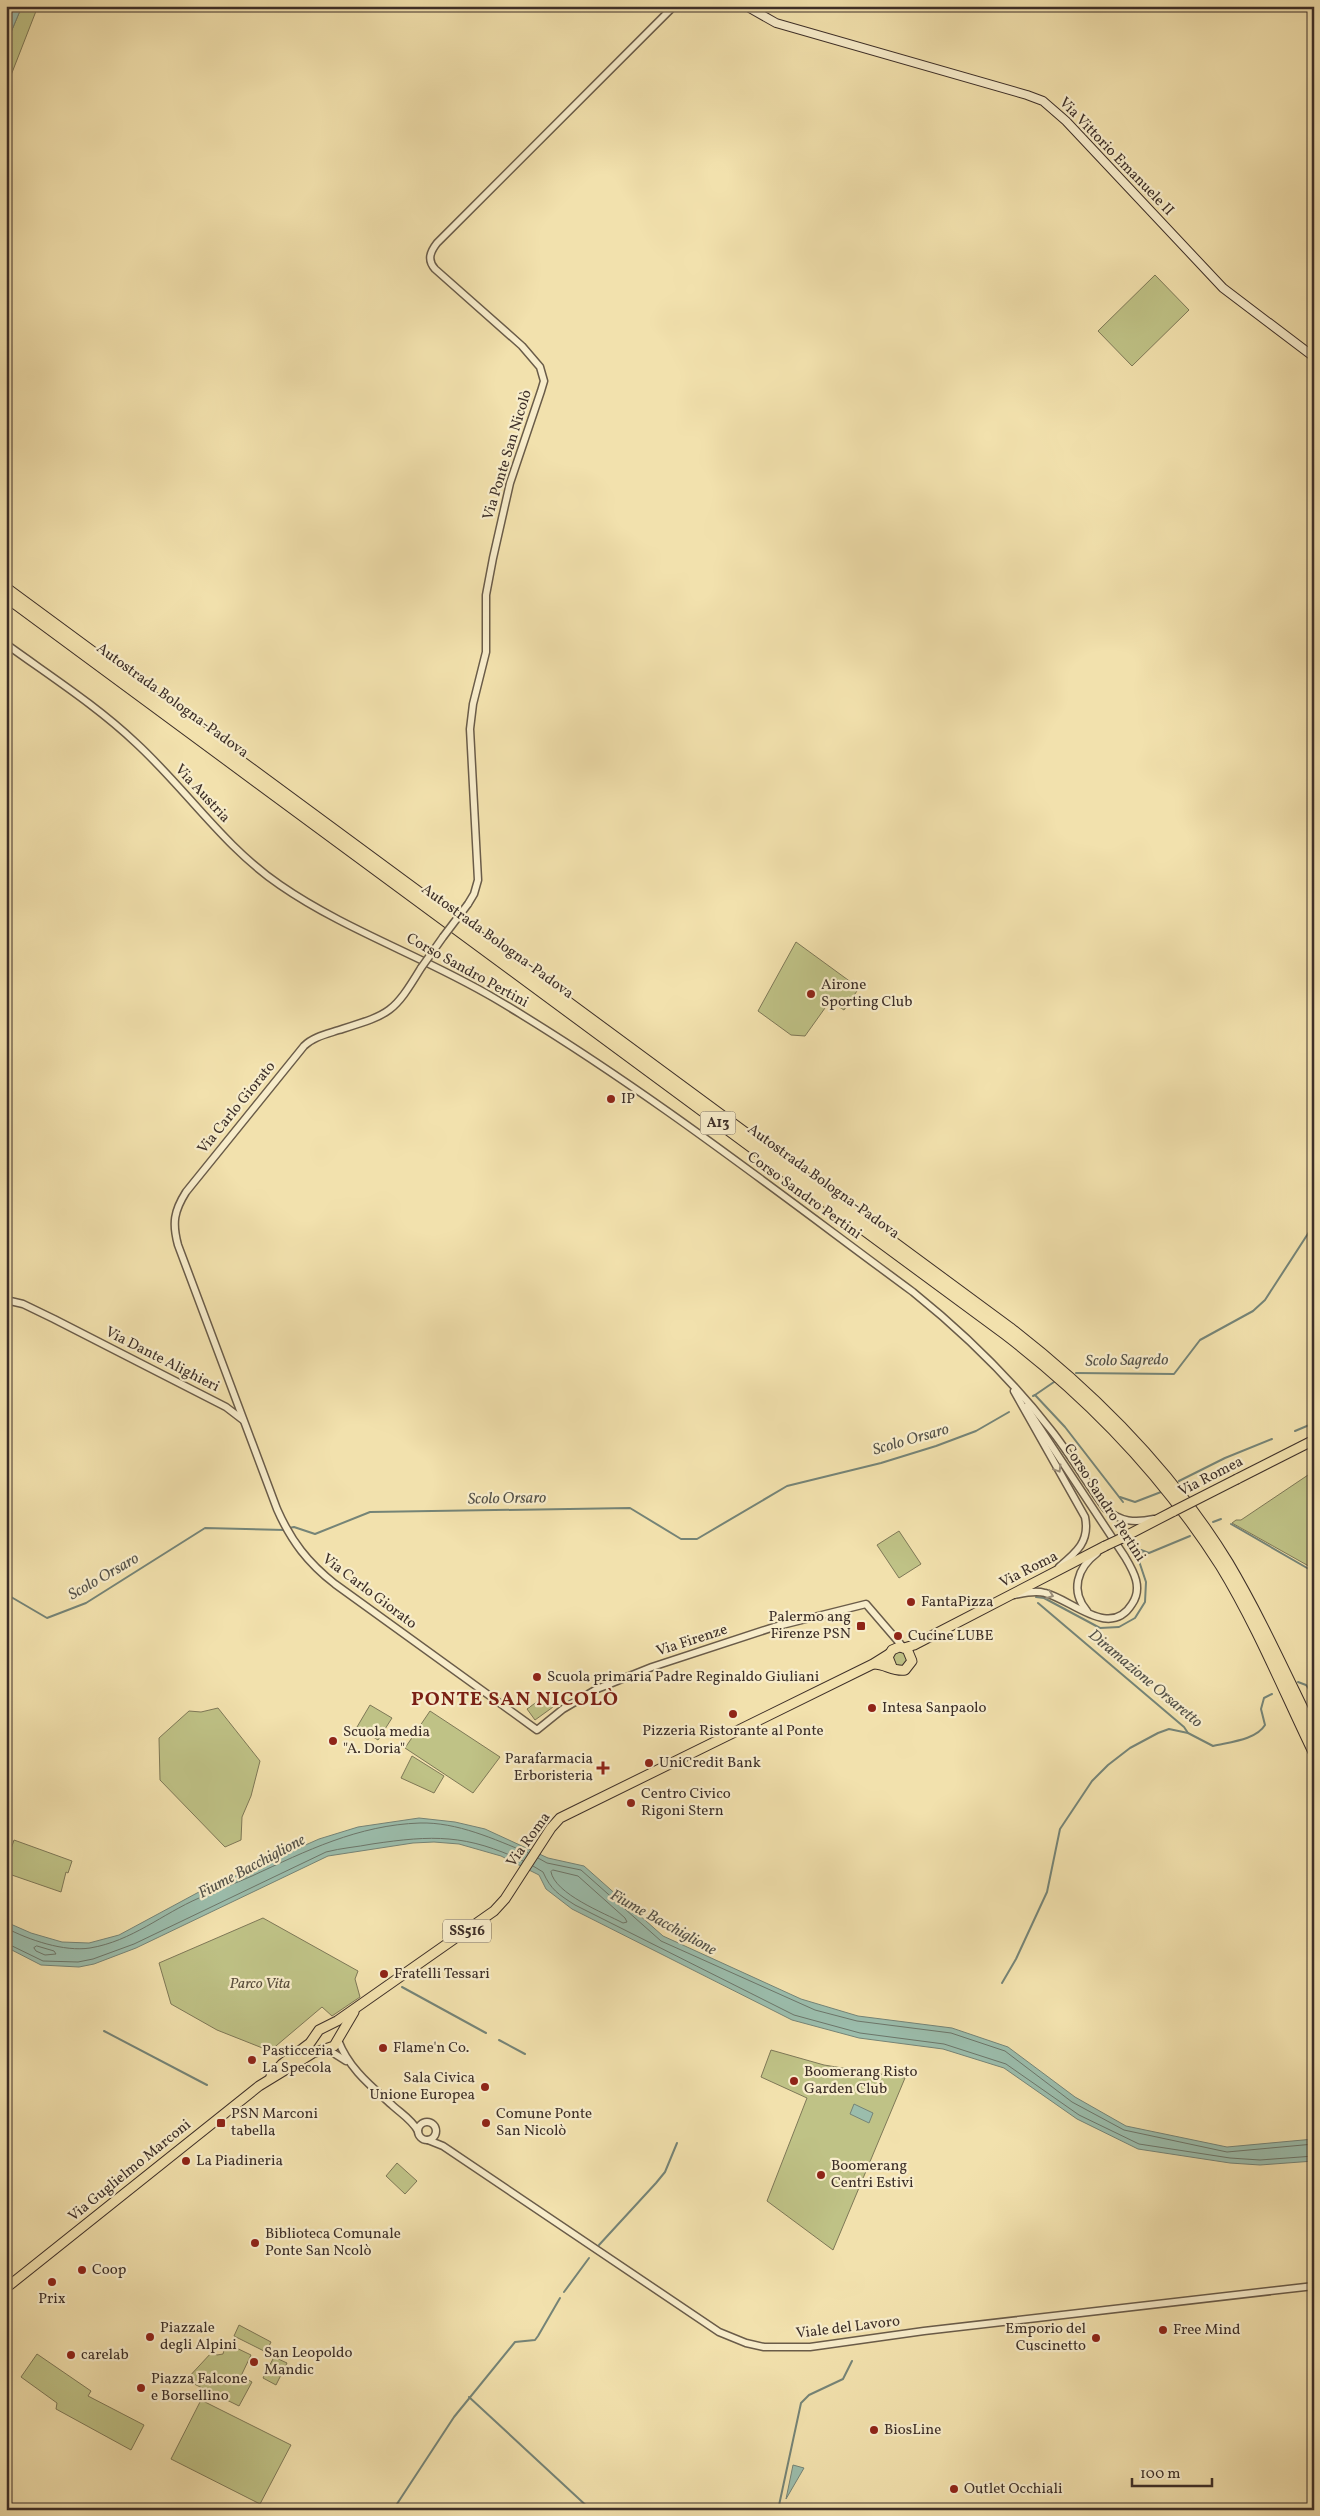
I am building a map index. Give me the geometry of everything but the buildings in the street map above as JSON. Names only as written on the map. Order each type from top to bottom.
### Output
[{"type":"highway","name":"Autostrada Bologna-Padova","points":[[6,588],[1010,1328],[1074,1379],[1147,1454],[1204,1526],[1252,1606],[1314,1732]]},
{"type":"highway","name":"Autostrada Bologna-Padova","points":[[6,598],[1005,1334],[1068,1384],[1141,1458],[1201,1537],[1246,1611],[1314,1754]]},
{"type":"main road","name":"Via Vittorio Emanuele II","points":[[746,6],[776,23],[975,78],[1043,101],[1066,121],[1223,288],[1314,357]]},
{"type":"main road","name":"Via Romea","points":[[1120,1539],[1314,1440]]},
{"type":"main road","name":"Via Roma","points":[[904,1647],[923,1640],[1120,1539]]},
{"type":"main road","points":[[873,1664],[882,1664],[899,1670],[905,1670],[911,1664],[923,1640]]},
{"type":"main road","points":[[904,1647],[910,1652],[912,1659]]},
{"type":"main road","name":"SS516","points":[[891,1652],[904,1647]]},
{"type":"main road","name":"Via Roma","points":[[510,1892],[548,1832],[560,1818],[657,1772],[873,1664],[891,1652]]},
{"type":"main road","points":[[891,1652],[888,1661],[892,1667]]},
{"type":"main road","name":"Via Guglielmo Marconi","points":[[6,2288],[271,2076],[324,2027],[337,2022],[487,1916],[510,1892]]},
{"type":"main road","name":"Via Guglielmo Marconi","points":[[271,2076],[334,2046],[348,2019],[363,2002]]},
{"type":"main road","points":[[324,2027],[334,2029],[338,2039]]},
{"type":"main road","points":[[316,2035],[318,2043],[326,2049]]},
{"type":"street","name":"Via Ponte San Nicolò","points":[[468,904],[474,894],[478,880],[470,729],[473,704],[486,652],[487,588],[505,502],[541,391],[543,376],[540,367],[522,346],[435,269],[430,262],[430,253],[437,243],[674,6]]},
{"type":"street","name":"Via Austria","points":[[6,644],[84,701],[137,744],[229,842],[263,873],[322,911],[390,943]]},
{"type":"street","name":"Via Carlo Giorato","points":[[468,904],[421,968],[404,996],[392,1010],[373,1019],[314,1039],[304,1046],[186,1192],[175,1212],[174,1230],[284,1526],[303,1555],[322,1574],[537,1730]]},
{"type":"street","name":"Corso Sandro Pertini","points":[[390,943],[493,997],[594,1059],[663,1107],[913,1292],[974,1345],[1008,1381],[1051,1430],[1106,1509],[1113,1516],[1125,1520],[1152,1519],[1174,1511]]},
{"type":"street","name":"Via Dante Alighieri","points":[[6,1300],[23,1304],[61,1322],[226,1407],[235,1412],[246,1426]]},
{"type":"street","name":"Corso Sandro Pertini","points":[[1008,1381],[1082,1509],[1086,1524],[1085,1537],[1080,1548],[1048,1575]]},
{"type":"street","name":"Corso Sandro Pertini","points":[[1005,1597],[1044,1592],[1091,1615],[1111,1618],[1126,1612],[1137,1594],[1135,1574],[1008,1381]]},
{"type":"street","name":"Via Carlo Giorato","points":[[235,1412],[236,1397]]},
{"type":"street","points":[[226,1407],[232,1405],[236,1397]]},
{"type":"street","name":"Corso Sandro Pertini","points":[[1091,1615],[1083,1606],[1077,1592],[1082,1568],[1105,1546]]},
{"type":"street","name":"Via Firenze","points":[[537,1730],[563,1709],[597,1689],[652,1667],[774,1627],[866,1604],[894,1639]]},
{"type":"street","points":[[891,1652],[894,1639],[904,1647]]},
{"type":"street","name":"Viale del Lavoro","points":[[338,2039],[348,2062],[358,2074],[409,2119],[420,2137],[442,2145],[719,2332],[746,2343],[764,2347],[810,2347],[884,2336],[1314,2286]]},
{"type":"street","name":"Viale del Lavoro","points":[[326,2049],[348,2062]]},
{"type":"street","name":"Viale del Lavoro","points":[[409,2119],[432,2124],[442,2145]]},
{"type":"street","points":[[418,2131],[424,2123]]},
{"type":"street","points":[[428,2140],[436,2133]]},
{"type":"green space","points":[[22,6],[38,6],[6,88],[6,44]]},
{"type":"green space","points":[[1155,275],[1189,310],[1132,366],[1098,331]]},
{"type":"green space","name":"Airone Sporting Club","points":[[796,942],[859,988],[844,1010],[830,1001],[805,1036],[791,1035],[758,1011]]},
{"type":"green space","points":[[1314,1471],[1314,1569],[1232,1523],[1236,1520],[1241,1520]]},
{"type":"green space","points":[[899,1531],[921,1564],[899,1578],[877,1545]]},
{"type":"green space","points":[[897,1652],[903,1652],[907,1659],[903,1666],[897,1666],[893,1662],[893,1656]]},
{"type":"green space","points":[[545,1696],[553,1707],[535,1720],[527,1709]]},
{"type":"green space","points":[[370,1705],[392,1718],[378,1740],[357,1727]]},
{"type":"green space","points":[[218,1708],[260,1761],[251,1796],[242,1817],[241,1840],[225,1847],[160,1780],[159,1738],[189,1711],[201,1712]]},
{"type":"green space","points":[[430,1711],[500,1757],[473,1793],[405,1748]]},
{"type":"green space","points":[[412,1756],[444,1776],[434,1793],[401,1778]]},
{"type":"green space","points":[[14,1840],[72,1861],[68,1873],[66,1872],[61,1892],[6,1873],[6,1854],[10,1852]]},
{"type":"green space","name":"Parco Vita","points":[[263,1918],[358,1971],[355,1979],[360,1997],[332,2016],[322,2007],[270,2051],[217,2030],[171,2004],[159,1963]]},
{"type":"green space","name":"Boomerang Centri Estivi","points":[[771,2050],[824,2065],[905,2078],[833,2250],[767,2201],[807,2098],[761,2077]]},
{"type":"green space","points":[[397,2163],[417,2181],[405,2194],[386,2176]]},
{"type":"green space","points":[[239,2325],[271,2342],[266,2352],[234,2336]]},
{"type":"green space","points":[[226,2343],[251,2355],[241,2376],[252,2382],[239,2406],[186,2380],[212,2352],[217,2355],[223,2354]]},
{"type":"green space","points":[[37,2354],[91,2391],[88,2396],[144,2425],[131,2450],[56,2409],[57,2403],[21,2377]]},
{"type":"green space","points":[[274,2357],[287,2363],[276,2385],[263,2378]]},
{"type":"green space","points":[[201,2400],[291,2445],[260,2504],[171,2459]]},
{"type":"water","points":[[6,6],[22,6],[6,44]]},
{"type":"water","points":[[419,1818],[455,1822],[485,1829],[548,1858],[584,1866],[663,1936],[801,1999],[858,2016],[952,2028],[1008,2047],[1075,2097],[1126,2126],[1227,2147],[1314,2139],[1314,2161],[1260,2165],[1230,2163],[1138,2149],[1077,2119],[1004,2068],[943,2049],[859,2038],[792,2020],[572,1909],[546,1889],[539,1875],[501,1856],[459,1844],[413,1843],[328,1856],[136,1948],[94,1964],[79,1967],[41,1965],[6,1947],[6,1922],[31,1933],[62,1942],[89,1943],[119,1935],[197,1893],[319,1839],[358,1827]]},
{"type":"water","points":[[854,2104],[873,2113],[869,2123],[850,2114]]},
{"type":"water","points":[[793,2465],[804,2468],[786,2499]]},
{"type":"waterway","name":"Scolo Sagredo","points":[[1076,1373],[1174,1374],[1200,1340],[1253,1311],[1265,1300],[1311,1229],[1314,1218]]},
{"type":"waterway","name":"Scolo Sagredo","points":[[1035,1395],[1054,1382]]},
{"type":"waterway","name":"Scolo Orsaro","points":[[1033,1396],[1035,1395],[1065,1427],[1123,1502]]},
{"type":"waterway","name":"Scolo Orsaro","points":[[289,1528],[294,1527],[315,1534],[370,1512],[630,1508],[681,1539],[697,1539],[787,1486],[881,1463],[936,1446],[976,1431],[1009,1412]]},
{"type":"waterway","points":[[1295,1431],[1314,1423]]},
{"type":"waterway","points":[[1179,1481],[1225,1458],[1272,1439]]},
{"type":"waterway","points":[[1120,1497],[1135,1502],[1161,1492]]},
{"type":"waterway","name":"Scolo Orsaro","points":[[1213,1522],[1221,1519]]},
{"type":"waterway","name":"Scolo Orsaro","points":[[1231,1524],[1314,1572]]},
{"type":"waterway","name":"Scolo Orsaro","points":[[6,1594],[47,1618],[86,1603],[205,1528],[285,1530]]},
{"type":"waterway","name":"Scolo Orsaro","points":[[1141,1550],[1149,1553],[1190,1536]]},
{"type":"waterway","name":"Diramazione Orsaretto","points":[[1036,1597],[1044,1598],[1100,1628],[1119,1627],[1135,1618],[1145,1602],[1146,1582],[1139,1561],[1143,1553]]},
{"type":"waterway","name":"Diramazione Orsaretto","points":[[1038,1603],[1184,1727],[1188,1733],[1213,1746],[1242,1740],[1261,1730],[1265,1725],[1261,1709],[1264,1698],[1272,1694]]},
{"type":"waterway","name":"Diramazione Orsaretto","points":[[1298,1682],[1306,1685],[1314,1696]]},
{"type":"waterway","points":[[1002,1983],[1016,1959],[1047,1892],[1060,1829],[1092,1781],[1108,1765],[1130,1748],[1158,1733],[1169,1729],[1188,1733]]},
{"type":"waterway","points":[[402,1987],[486,2033]]},
{"type":"waterway","points":[[104,2031],[207,2085]]},
{"type":"waterway","points":[[499,2040],[525,2054]]},
{"type":"waterway","points":[[599,2245],[665,2172],[677,2143]]},
{"type":"waterway","points":[[564,2292],[589,2258]]},
{"type":"waterway","points":[[393,2510],[454,2417],[515,2342],[535,2340],[560,2298]]},
{"type":"waterway","points":[[778,2510],[801,2403],[809,2395],[843,2379],[852,2361]]},
{"type":"waterway","points":[[469,2397],[591,2510]]},
{"type":"place","name":"Airone Sporting Club","points":[[811,994]]},
{"type":"place","name":"IP","points":[[611,1099]]},
{"type":"place","name":"FantaPizza","points":[[911,1602]]},
{"type":"place","name":"Palermo ang Firenze PSN","points":[[861,1626]]},
{"type":"place","name":"Cucine LUBE","points":[[898,1636]]},
{"type":"place","name":"Scuola primaria Padre Reginaldo Giuliani","points":[[537,1677]]},
{"type":"place","name":"Intesa Sanpaolo","points":[[872,1708]]},
{"type":"place","name":"Pizzeria Ristorante al Ponte","points":[[733,1714]]},
{"type":"place","name":"Scuola media \"A. Doria\"","points":[[333,1741]]},
{"type":"place","name":"UniCredit Bank","points":[[649,1763]]},
{"type":"place","name":"Parafarmacia Erboristeria","points":[[603,1768]]},
{"type":"place","name":"Centro Civico Rigoni Stern","points":[[631,1803]]},
{"type":"place","name":"Fratelli Tessari","points":[[384,1974]]},
{"type":"place","name":"Flame'n Co.","points":[[383,2048]]},
{"type":"place","name":"Pasticceria La Specola","points":[[252,2060]]},
{"type":"place","name":"Boomerang Risto Garden Club","points":[[794,2081]]},
{"type":"place","name":"Sala Civica Unione Europea","points":[[485,2087]]},
{"type":"place","name":"PSN Marconi tabella","points":[[221,2123]]},
{"type":"place","name":"Comune Ponte San Nicolò","points":[[486,2123]]},
{"type":"place","name":"La Piadineria","points":[[186,2161]]},
{"type":"place","name":"Boomerang Centri Estivi","points":[[821,2175]]},
{"type":"place","name":"Biblioteca Comunale Ponte San Ncolò","points":[[255,2243]]},
{"type":"place","name":"Coop","points":[[82,2270]]},
{"type":"place","name":"Prix","points":[[52,2282]]},
{"type":"place","name":"Free Mind","points":[[1163,2330]]},
{"type":"place","name":"Piazzale degli Alpini","points":[[150,2337]]},
{"type":"place","name":"Emporio del Cuscinetto","points":[[1096,2338]]},
{"type":"place","name":"carelab","points":[[71,2355]]},
{"type":"place","name":"San Leopoldo Mandic","points":[[254,2362]]},
{"type":"place","name":"Piazza Falcone e Borsellino","points":[[141,2388]]},
{"type":"place","name":"BiosLine","points":[[874,2430]]},
{"type":"place","name":"Outlet Occhiali","points":[[954,2489]]},
{"type":"district","name":"PONTE SAN NICOLÒ","points":[[515,1700]]},
{"type":"water label","name":"Fiume Bacchiglione","points":[[252,1867]]},
{"type":"water label","name":"Fiume Bacchiglione","points":[[663,1923]]}]
